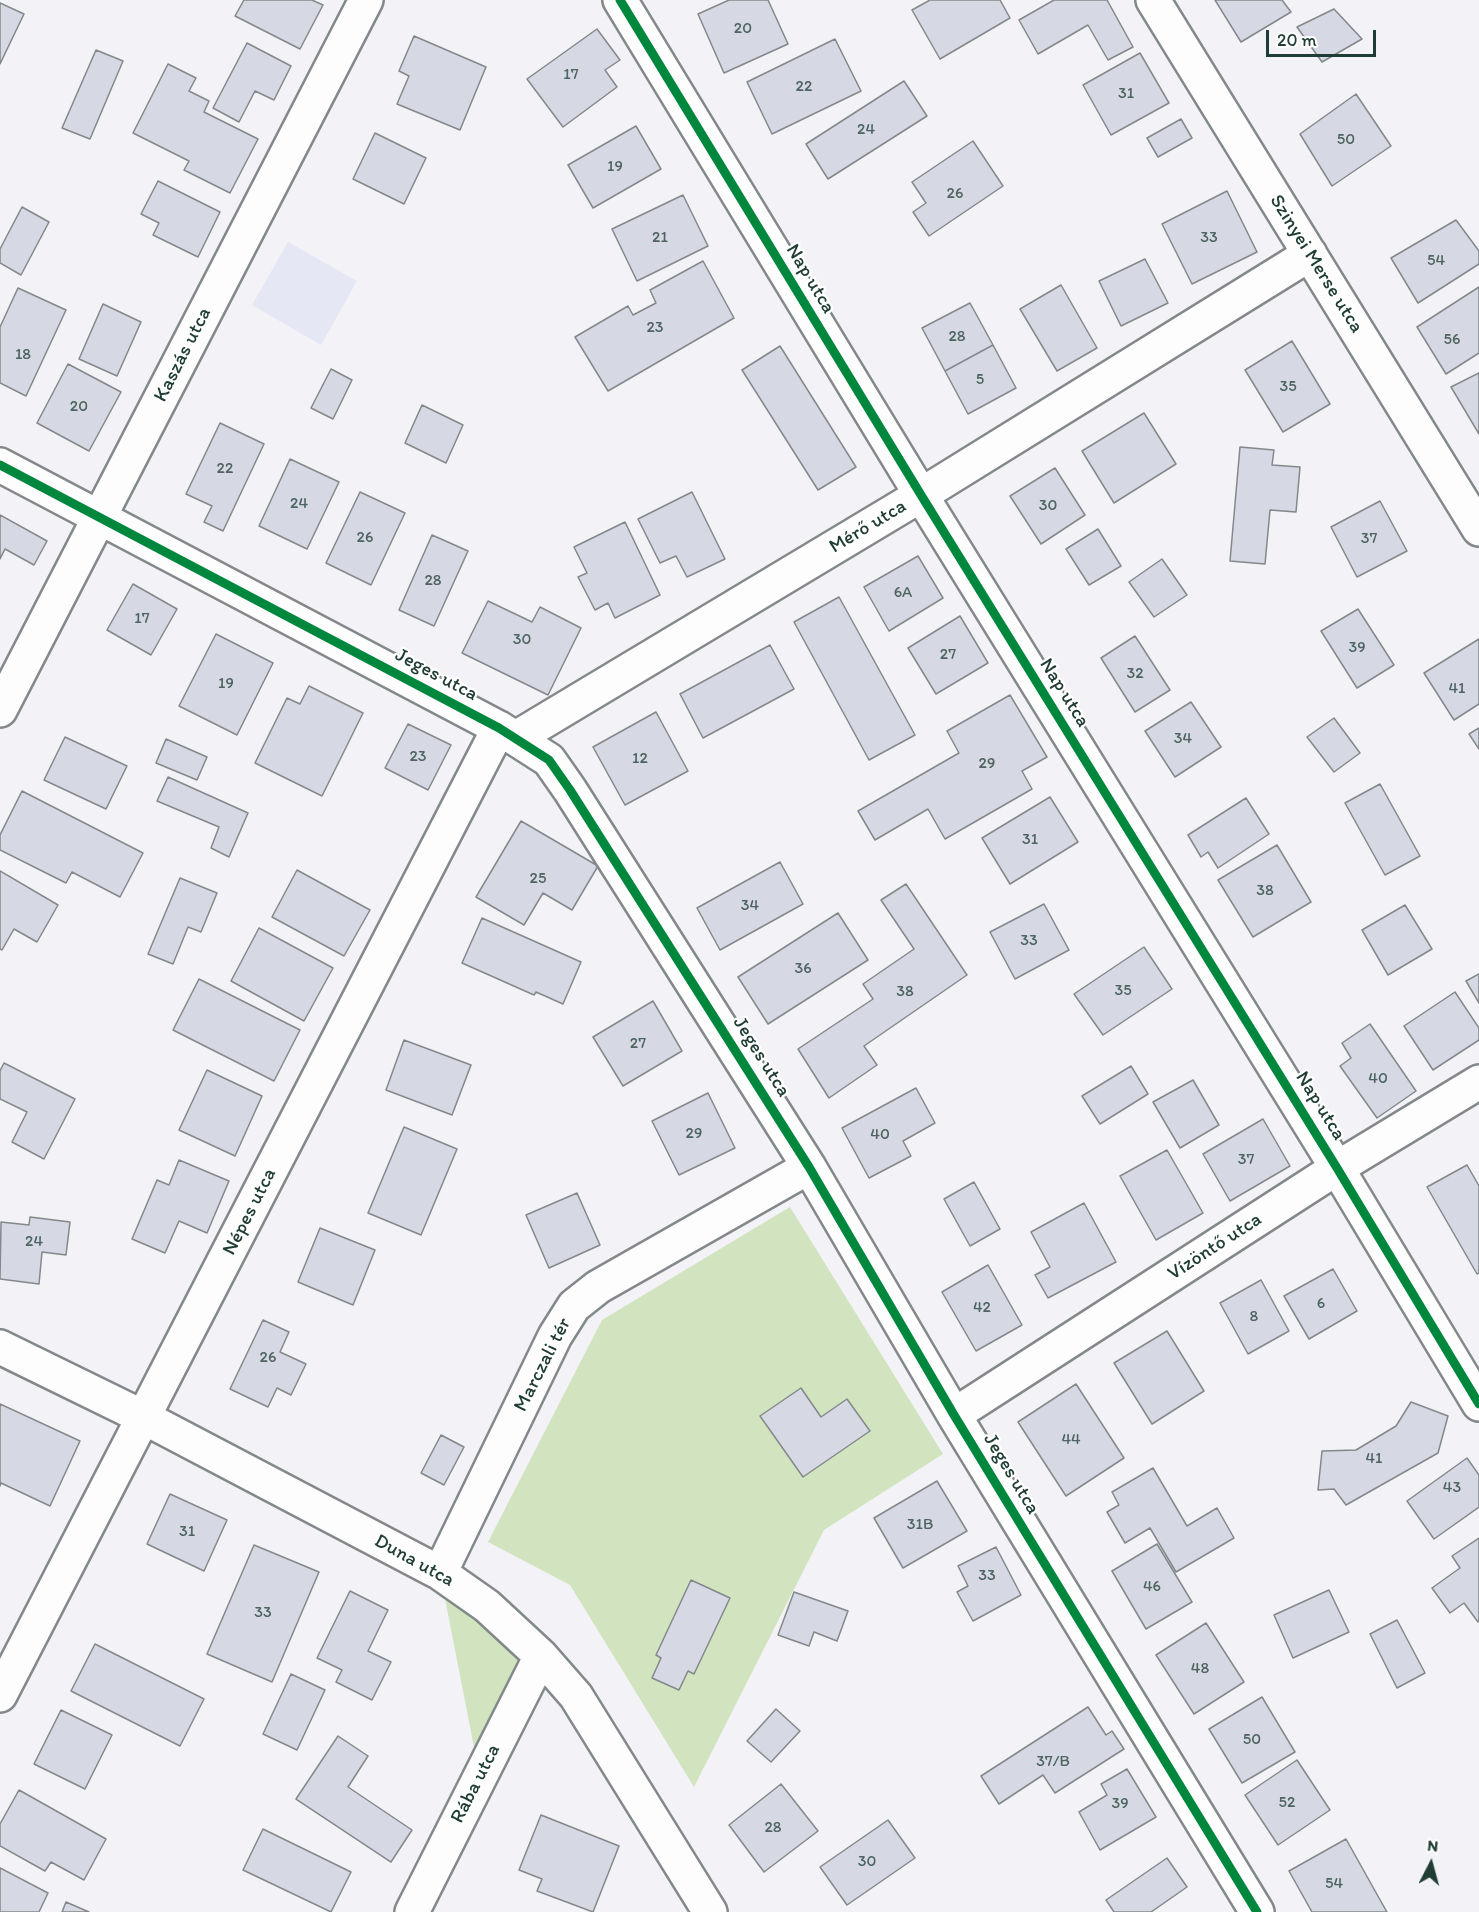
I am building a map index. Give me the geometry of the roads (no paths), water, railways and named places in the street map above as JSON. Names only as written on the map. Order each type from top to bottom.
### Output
[{"type":"street","name":"Kaszás utca","points":[[0,710],[366,0]]},
{"type":"street","name":"Nap utca","points":[[620,0],[921,495],[1337,1168],[1479,1404]]},
{"type":"street","name":"Szinyei Merse utca","points":[[1153,0],[1479,529]]},
{"type":"street","name":"Mérő utca","points":[[508,733],[921,495],[1310,254]]},
{"type":"street","name":"Jeges utca","points":[[0,465],[508,733],[549,760],[809,1167],[954,1415],[1257,1912]]},
{"type":"street","name":"Népes utca","points":[[0,1695],[143,1418],[508,733]]},
{"type":"street","name":"Vízöntő utca","points":[[954,1415],[1337,1168],[1479,1082]]},
{"type":"street","name":"Marczali tér","points":[[440,1574],[555,1336],[574,1306],[598,1287],[809,1167]]},
{"type":"street","name":"Duna utca","points":[[0,1347],[143,1418],[440,1574],[487,1606],[541,1656],[576,1696],[710,1912]]},
{"type":"street","name":"Rába utca","points":[[412,1912],[541,1656]]}]
